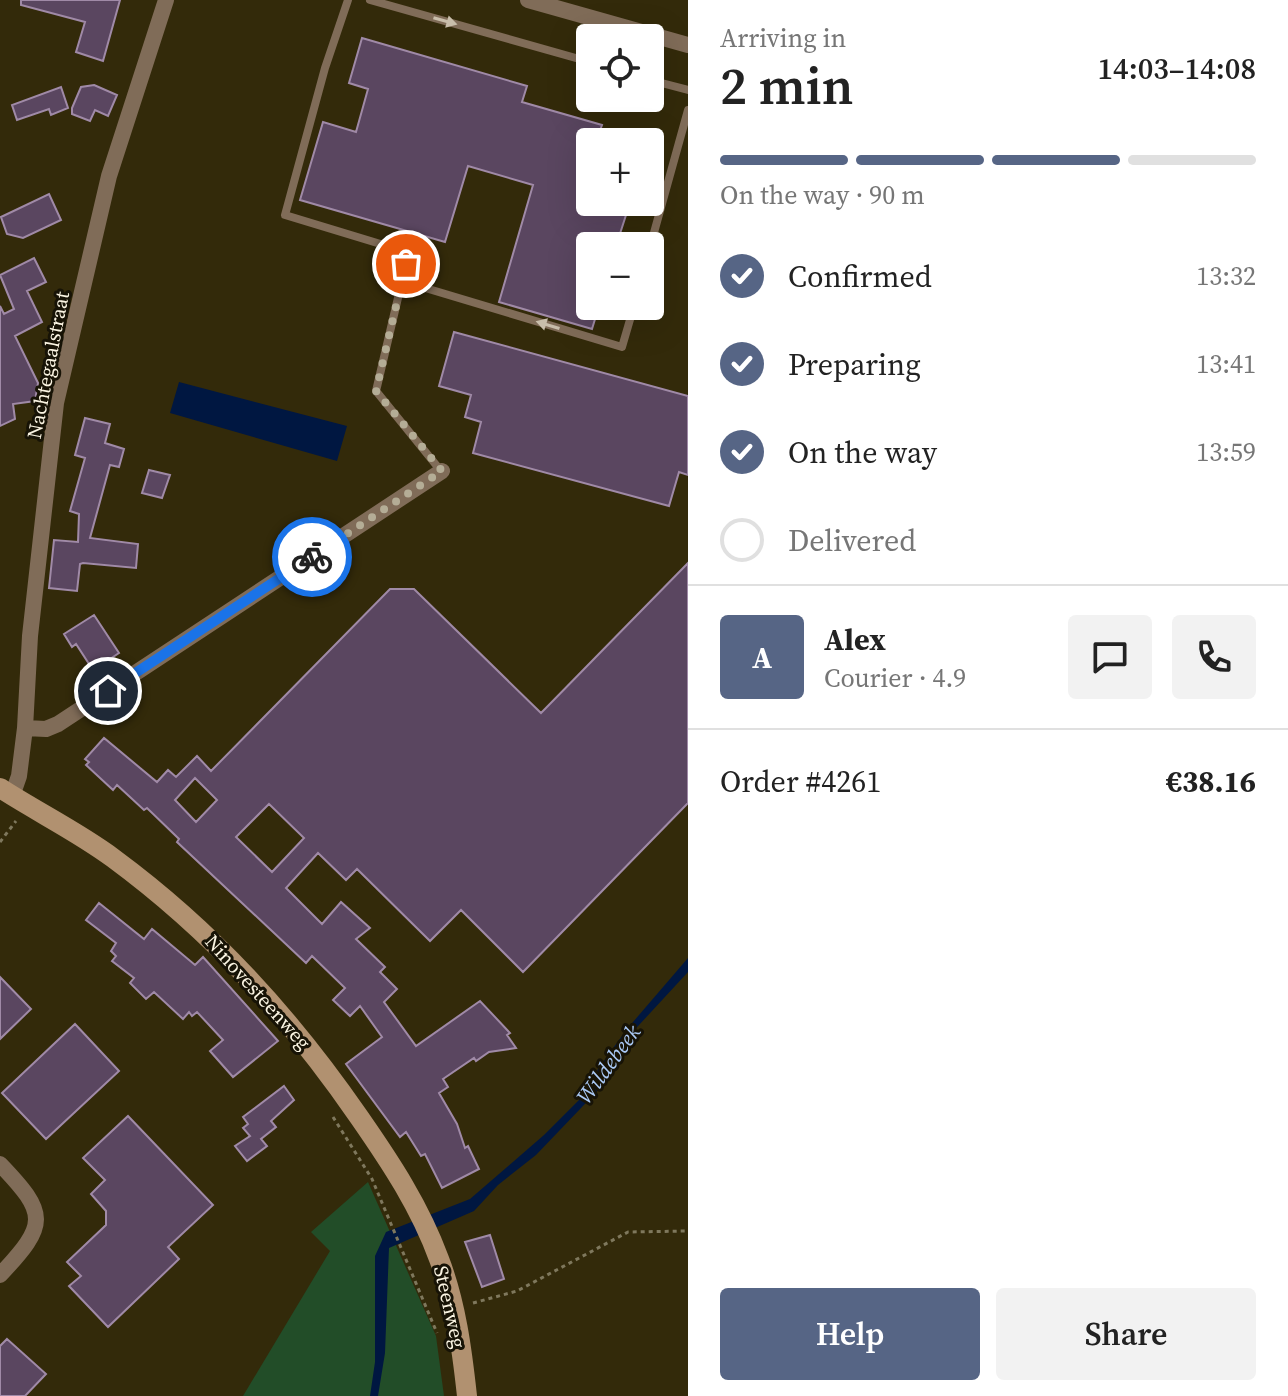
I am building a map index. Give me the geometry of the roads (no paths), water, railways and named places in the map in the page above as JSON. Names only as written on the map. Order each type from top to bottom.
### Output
[{"type":"main road","name":"Ninovesteenweg","points":[[13,796],[111,857],[225,950],[321,1065],[406,1186],[424,1221]]},
{"type":"main road","name":"Steenweg","points":[[424,1221],[450,1293],[460,1337],[467,1396]]},
{"type":"street","name":"Nachtegaalstraat","points":[[13,796],[19,776],[25,728],[30,636],[56,403],[109,176],[166,0]]},
{"type":"street","points":[[528,0],[688,45]]},
{"type":"street","points":[[25,728],[46,729],[58,724],[442,471]]},
{"type":"street","points":[[0,1164],[27,1193],[35,1208],[37,1224],[32,1238],[0,1275]]},
{"type":"lane","points":[[348,0],[285,215],[397,249],[422,287],[622,347],[630,320]]},
{"type":"lane","points":[[370,0],[576,58]]},
{"type":"lane","points":[[664,84],[688,90]]},
{"type":"lane","points":[[654,232],[688,110]]},
{"type":"lane","points":[[406,264],[376,391],[442,471]]},
{"type":"water","points":[[179,382],[347,426],[337,461],[170,413]]},
{"type":"water","name":"Wildebeek","points":[[688,958],[688,972],[627,1038],[603,1073],[604,1084],[536,1155],[498,1185],[474,1211],[389,1248],[385,1353],[378,1396],[370,1396],[375,1362],[375,1256],[386,1232],[470,1199],[544,1135],[588,1091],[598,1069],[627,1029]]}]
